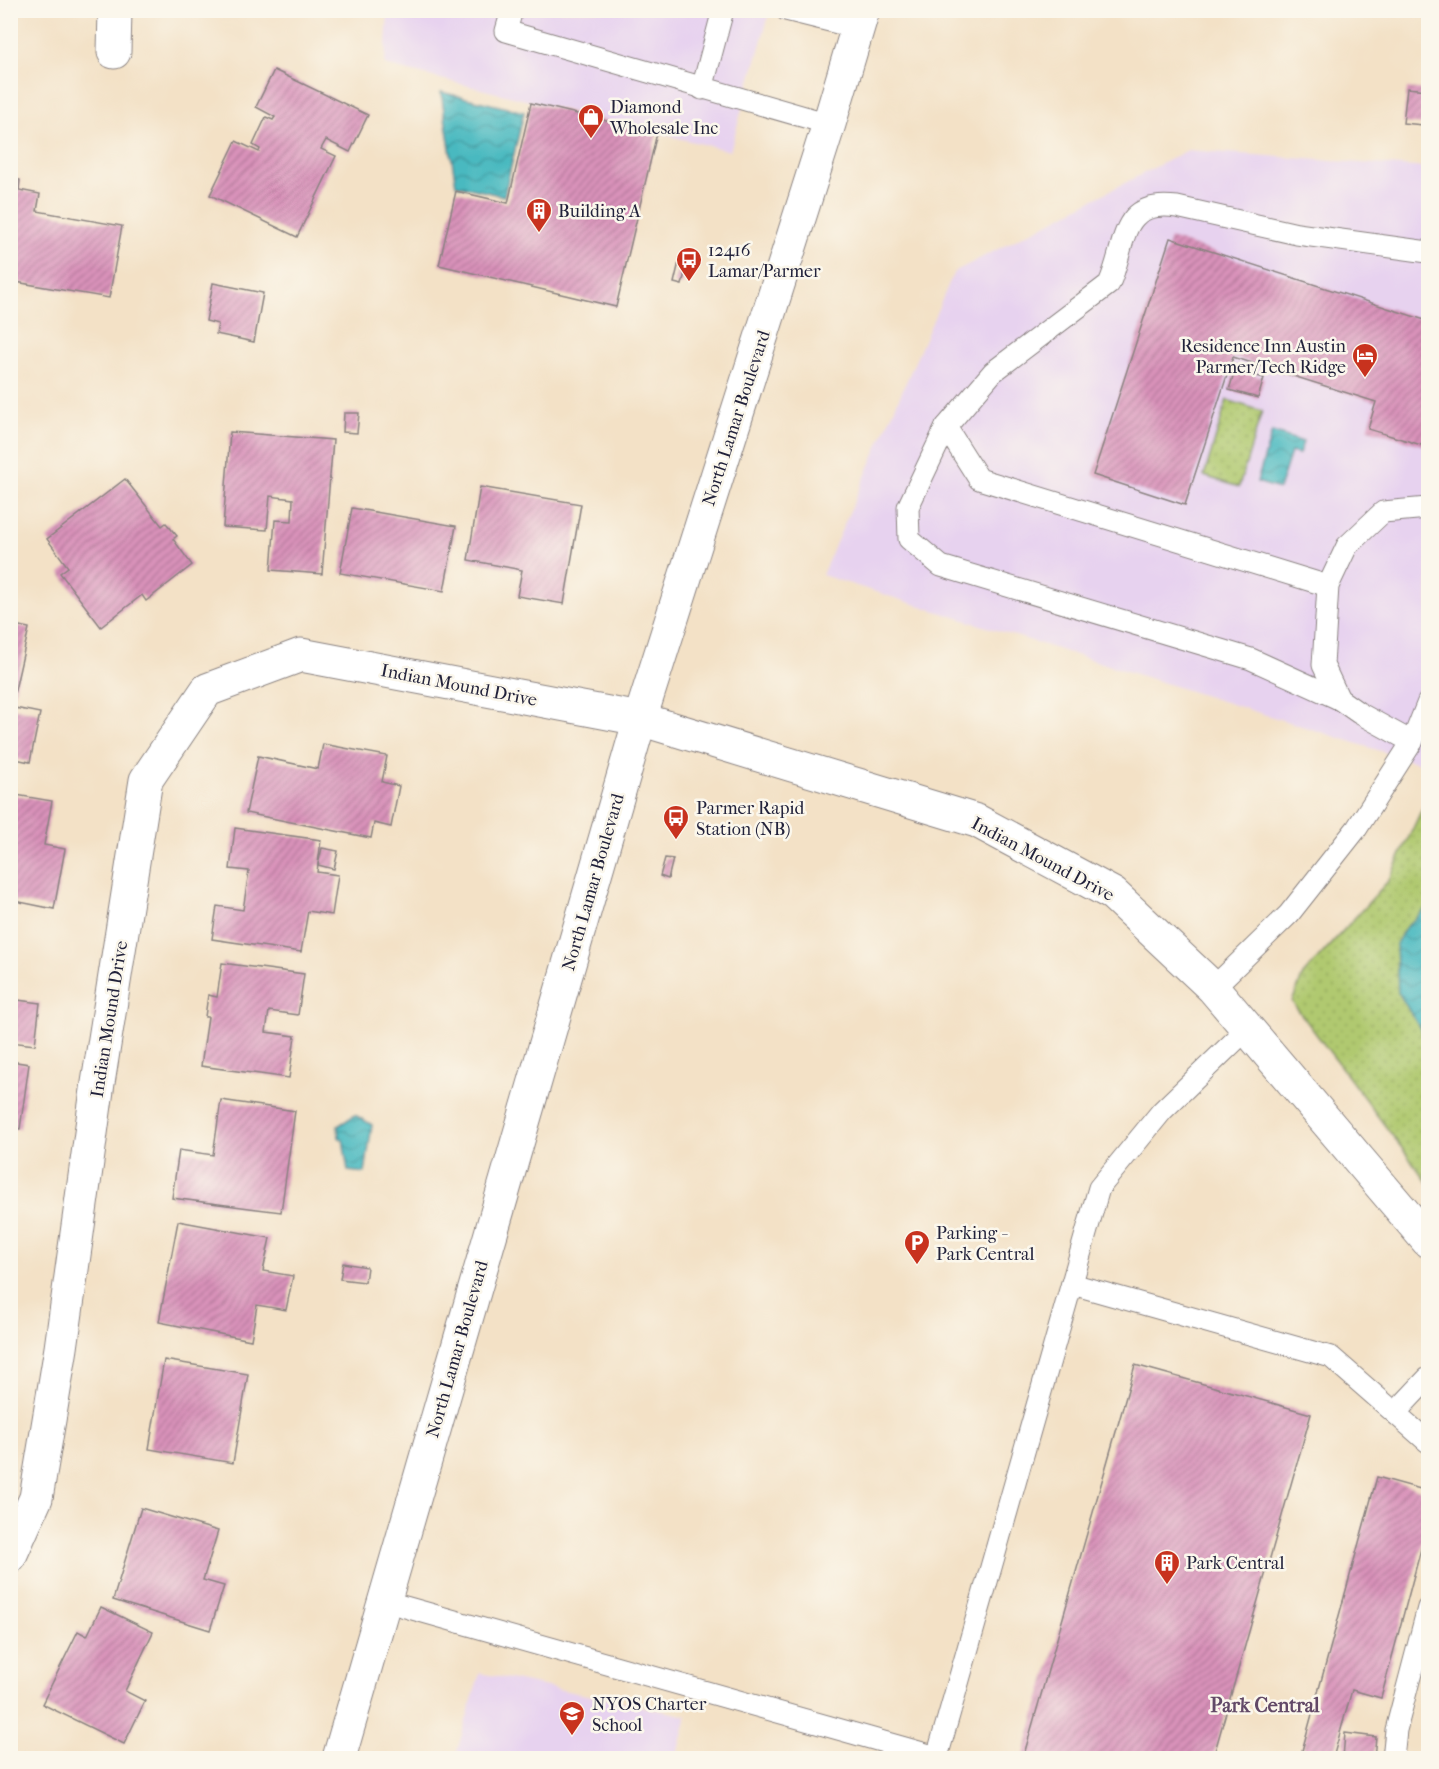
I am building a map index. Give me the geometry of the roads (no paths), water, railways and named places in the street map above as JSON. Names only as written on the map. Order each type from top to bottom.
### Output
[{"type":"street","points":[[114,52],[115,10]]},
{"type":"street","name":"North Lamar Boulevard","points":[[339,1758],[640,719],[829,124],[860,19]]},
{"type":"street","name":"Indian Mound Drive","points":[[10,1556],[36,1498],[61,1348],[98,1083],[146,780],[207,690],[301,655],[640,719],[977,821],[1113,894],[1213,988],[1428,1241]]},
{"type":"lane","points":[[512,10],[506,31],[829,124]]},
{"type":"lane","points":[[702,88],[723,10]]},
{"type":"lane","points":[[786,10],[860,19]]},
{"type":"lane","points":[[1412,742],[1359,713],[1339,699],[1251,659],[941,566],[909,539],[908,507],[946,426],[993,372],[1109,284],[1116,270],[1125,232],[1132,218],[1145,209],[1159,204],[1298,234],[1428,252]]},
{"type":"lane","points":[[946,426],[979,479],[1328,586]]},
{"type":"lane","points":[[1339,699],[1323,665],[1328,586],[1347,546],[1383,512],[1428,508]]},
{"type":"lane","points":[[1213,988],[1289,914],[1357,828],[1412,742],[1428,702]]},
{"type":"lane","points":[[384,1601],[937,1758],[1099,1188],[1162,1111],[1248,1028]]},
{"type":"lane","points":[[1072,1284],[1331,1357],[1428,1442]]},
{"type":"lane","points":[[1395,1413],[1428,1378]]},
{"type":"lane","points":[[1393,1758],[1396,1730],[1428,1608]]},
{"type":"water","points":[[441,92],[524,112],[504,196],[456,185]]},
{"type":"water","points":[[1272,432],[1303,442],[1299,454],[1291,452],[1279,489],[1257,482]]},
{"type":"water","points":[[1428,907],[1428,1042],[1398,992],[1396,944],[1405,928]]},
{"type":"water","points":[[355,1115],[372,1125],[365,1173],[348,1171],[343,1139],[339,1138],[338,1126]]},
{"type":"place","name":"Diamond Wholesale Inc","points":[[591,140]]},
{"type":"place","name":"Building A","points":[[539,234]]},
{"type":"place","name":"12416 Lamar/Parmer","points":[[689,283]]},
{"type":"place","name":"Residence Inn Austin Parmer/Tech Ridge","points":[[1365,379]]},
{"type":"place","name":"Parmer Rapid Station (NB)","points":[[676,841]]},
{"type":"place","name":"Parking - Park Central","points":[[917,1266]]},
{"type":"place","name":"Park Central","points":[[1167,1586]]},
{"type":"place","name":"NYOS Charter School","points":[[572,1737]]},
{"type":"district","name":"Park Central","points":[[1265,1705]]}]
